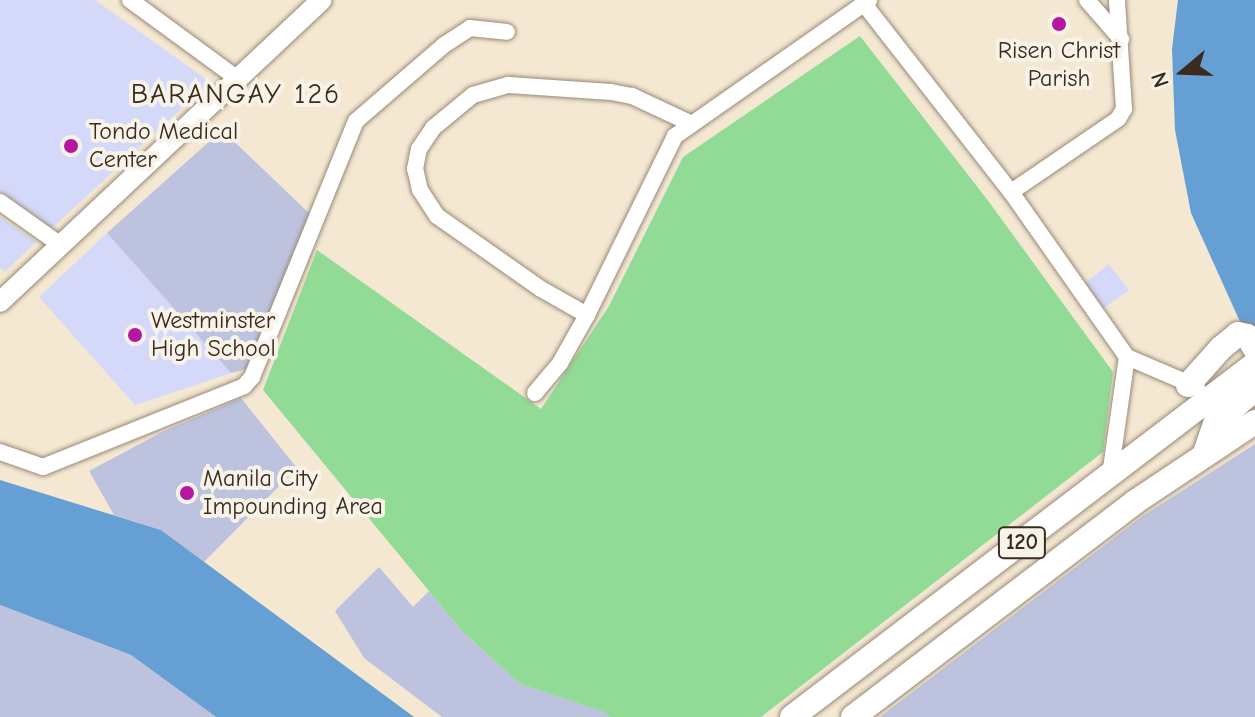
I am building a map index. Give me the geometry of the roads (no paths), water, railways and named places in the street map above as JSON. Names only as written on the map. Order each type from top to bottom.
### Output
[{"type":"highway","points":[[1188,385],[1221,348],[1238,334],[1247,336],[1254,367],[1215,424],[1205,453]]},
{"type":"highway","name":"120","points":[[792,717],[1254,367]]},
{"type":"highway","name":"120","points":[[853,717],[1135,502],[1255,422]]},
{"type":"main road","points":[[0,302],[322,0]]},
{"type":"street","points":[[130,0],[238,79]]},
{"type":"street","points":[[1087,0],[1122,40]]},
{"type":"street","points":[[1011,192],[1118,119],[1125,98],[1117,0]]},
{"type":"street","points":[[535,393],[560,363],[587,315],[669,146],[690,123],[867,2],[1011,192],[1127,357],[1188,385],[1219,391]]},
{"type":"street","points":[[0,452],[43,467],[244,386],[252,377],[356,121],[444,45],[470,28],[507,32]]},
{"type":"street","points":[[587,315],[541,289],[437,216],[420,190],[415,169],[419,149],[433,128],[473,95],[509,85],[632,96],[690,123]]},
{"type":"street","points":[[0,202],[59,244]]},
{"type":"street","points":[[1110,476],[1127,357]]},
{"type":"water","points":[[1178,0],[1255,0],[1255,346],[1241,324],[1191,213],[1175,130],[1172,49]]},
{"type":"water","points":[[0,480],[161,530],[414,717],[216,717],[131,655],[0,605]]},
{"type":"place","name":"Risen Christ Parish","points":[[1059,24]]},
{"type":"place","name":"Tondo Medical Center","points":[[71,146]]},
{"type":"place","name":"Westminster High School","points":[[135,335]]},
{"type":"place","name":"Manila City Impounding Area","points":[[187,493]]},
{"type":"district","name":"BARANGAY 126","points":[[236,94]]}]
